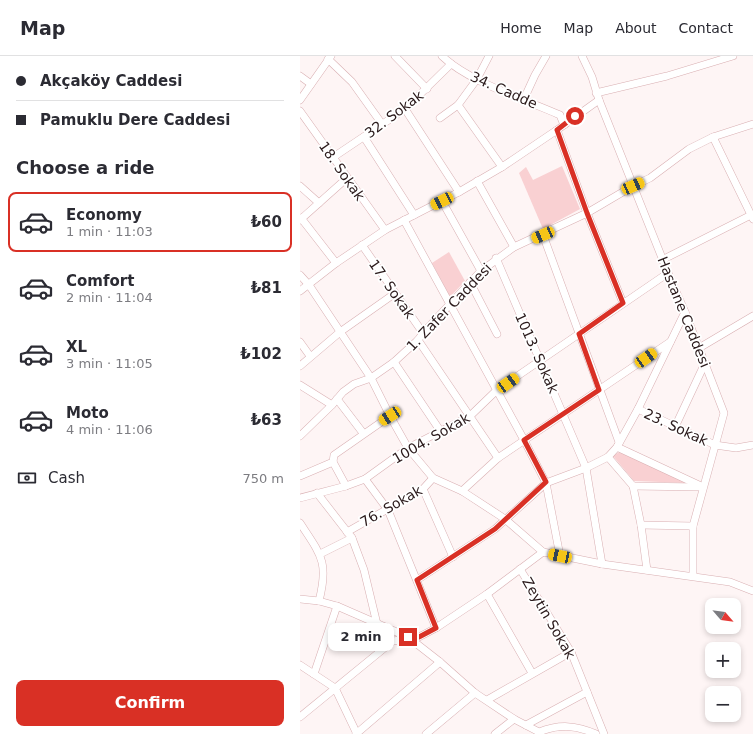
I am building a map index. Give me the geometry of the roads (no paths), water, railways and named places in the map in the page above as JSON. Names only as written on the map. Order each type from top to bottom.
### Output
[{"type":"street","points":[[395,56],[427,89]]},
{"type":"street","name":"34. Cadde","points":[[442,56],[451,64],[477,79],[560,115],[564,125]]},
{"type":"street","points":[[440,118],[458,105],[477,79],[489,56]]},
{"type":"street","points":[[524,99],[534,75],[546,56]]},
{"type":"street","points":[[300,291],[336,263],[385,230],[460,192],[502,166],[564,125],[598,97],[733,56]]},
{"type":"street","name":"Hastane Caddesi","points":[[583,57],[662,260],[686,312],[724,413],[693,526],[694,576]]},
{"type":"street","points":[[300,100],[330,58],[352,82],[382,124]]},
{"type":"street","name":"32. Sokak","points":[[332,158],[405,109],[451,64]]},
{"type":"street","points":[[300,76],[311,84]]},
{"type":"street","points":[[458,105],[502,166]]},
{"type":"street","points":[[405,109],[460,192]]},
{"type":"street","name":"18. Sokak","points":[[300,111],[346,178],[385,230]]},
{"type":"street","name":"1. Zafer Caddesi","points":[[300,436],[332,405],[343,392],[354,384],[371,378],[394,362],[418,340],[470,282],[496,258],[514,247],[543,235],[587,213],[633,186],[650,178],[688,149],[713,137],[753,124]]},
{"type":"street","points":[[557,130],[587,213],[623,303]]},
{"type":"street","points":[[364,136],[414,215]]},
{"type":"street","points":[[662,260],[752,218],[713,137]]},
{"type":"street","points":[[336,263],[301,219],[346,178]]},
{"type":"street","points":[[477,181],[514,247]]},
{"type":"street","points":[[300,186],[319,203]]},
{"type":"street","points":[[442,201],[481,271]]},
{"type":"street","points":[[404,220],[546,482],[560,556]]},
{"type":"street","points":[[543,235],[618,444],[703,487]]},
{"type":"street","name":"17. Sokak","points":[[362,245],[394,294],[423,333]]},
{"type":"street","name":"1013. Sokak","points":[[496,258],[586,468],[602,564]]},
{"type":"street","name":"1004. Sokak","points":[[300,498],[346,486],[365,479],[408,448],[470,416],[497,390],[668,273]]},
{"type":"street","points":[[300,275],[309,285],[371,378],[408,448],[433,478],[462,491],[505,519],[543,552],[602,564],[730,582],[753,591]]},
{"type":"street","points":[[470,282],[497,334]]},
{"type":"street","points":[[300,366],[340,332],[394,294]]},
{"type":"street","points":[[417,580],[495,529],[546,482],[586,468],[608,457],[618,444],[638,409],[686,312]]},
{"type":"street","points":[[699,348],[753,316]]},
{"type":"street","points":[[418,340],[498,458]]},
{"type":"street","points":[[300,342],[310,356]]},
{"type":"street","points":[[462,491],[498,458],[670,342]]},
{"type":"street","points":[[394,362],[441,432]]},
{"type":"street","points":[[675,427],[705,363]]},
{"type":"street","points":[[300,385],[332,405]]},
{"type":"street","points":[[337,399],[363,433]]},
{"type":"street","name":"23. Sokak","points":[[638,409],[715,445],[736,448],[753,446]]},
{"type":"street","points":[[346,486],[333,462],[334,455],[363,433],[390,416]]},
{"type":"street","points":[[608,457],[633,486],[641,525],[647,570]]},
{"type":"street","points":[[300,476],[333,462]]},
{"type":"street","name":"76. Sokak","points":[[347,532],[423,489],[433,478]]},
{"type":"street","points":[[365,479],[388,510],[436,628]]},
{"type":"street","points":[[633,486],[703,487]]},
{"type":"street","points":[[423,489],[453,557]]},
{"type":"street","points":[[317,493],[352,538],[364,570],[377,624]]},
{"type":"street","points":[[300,523],[320,554],[324,568],[324,582],[319,601]]},
{"type":"street","points":[[641,525],[693,526]]},
{"type":"street","points":[[320,554],[352,538]]},
{"type":"street","points":[[300,717],[393,641],[408,637],[419,637],[436,628],[487,594],[543,552]]},
{"type":"street","name":"Zeytin Sokak","points":[[520,569],[571,652],[604,734]]},
{"type":"street","points":[[487,594],[532,673]]},
{"type":"street","points":[[300,598],[337,606],[408,637],[440,662],[475,693],[514,719],[540,733],[554,726],[569,726],[596,734]]},
{"type":"street","points":[[314,674],[337,606]]},
{"type":"street","points":[[487,700],[571,652]]},
{"type":"street","points":[[300,665],[335,688],[357,734],[440,662]]},
{"type":"street","points":[[526,725],[587,692]]},
{"type":"street","points":[[426,734],[475,693]]},
{"type":"street","points":[[495,734],[514,719]]}]
